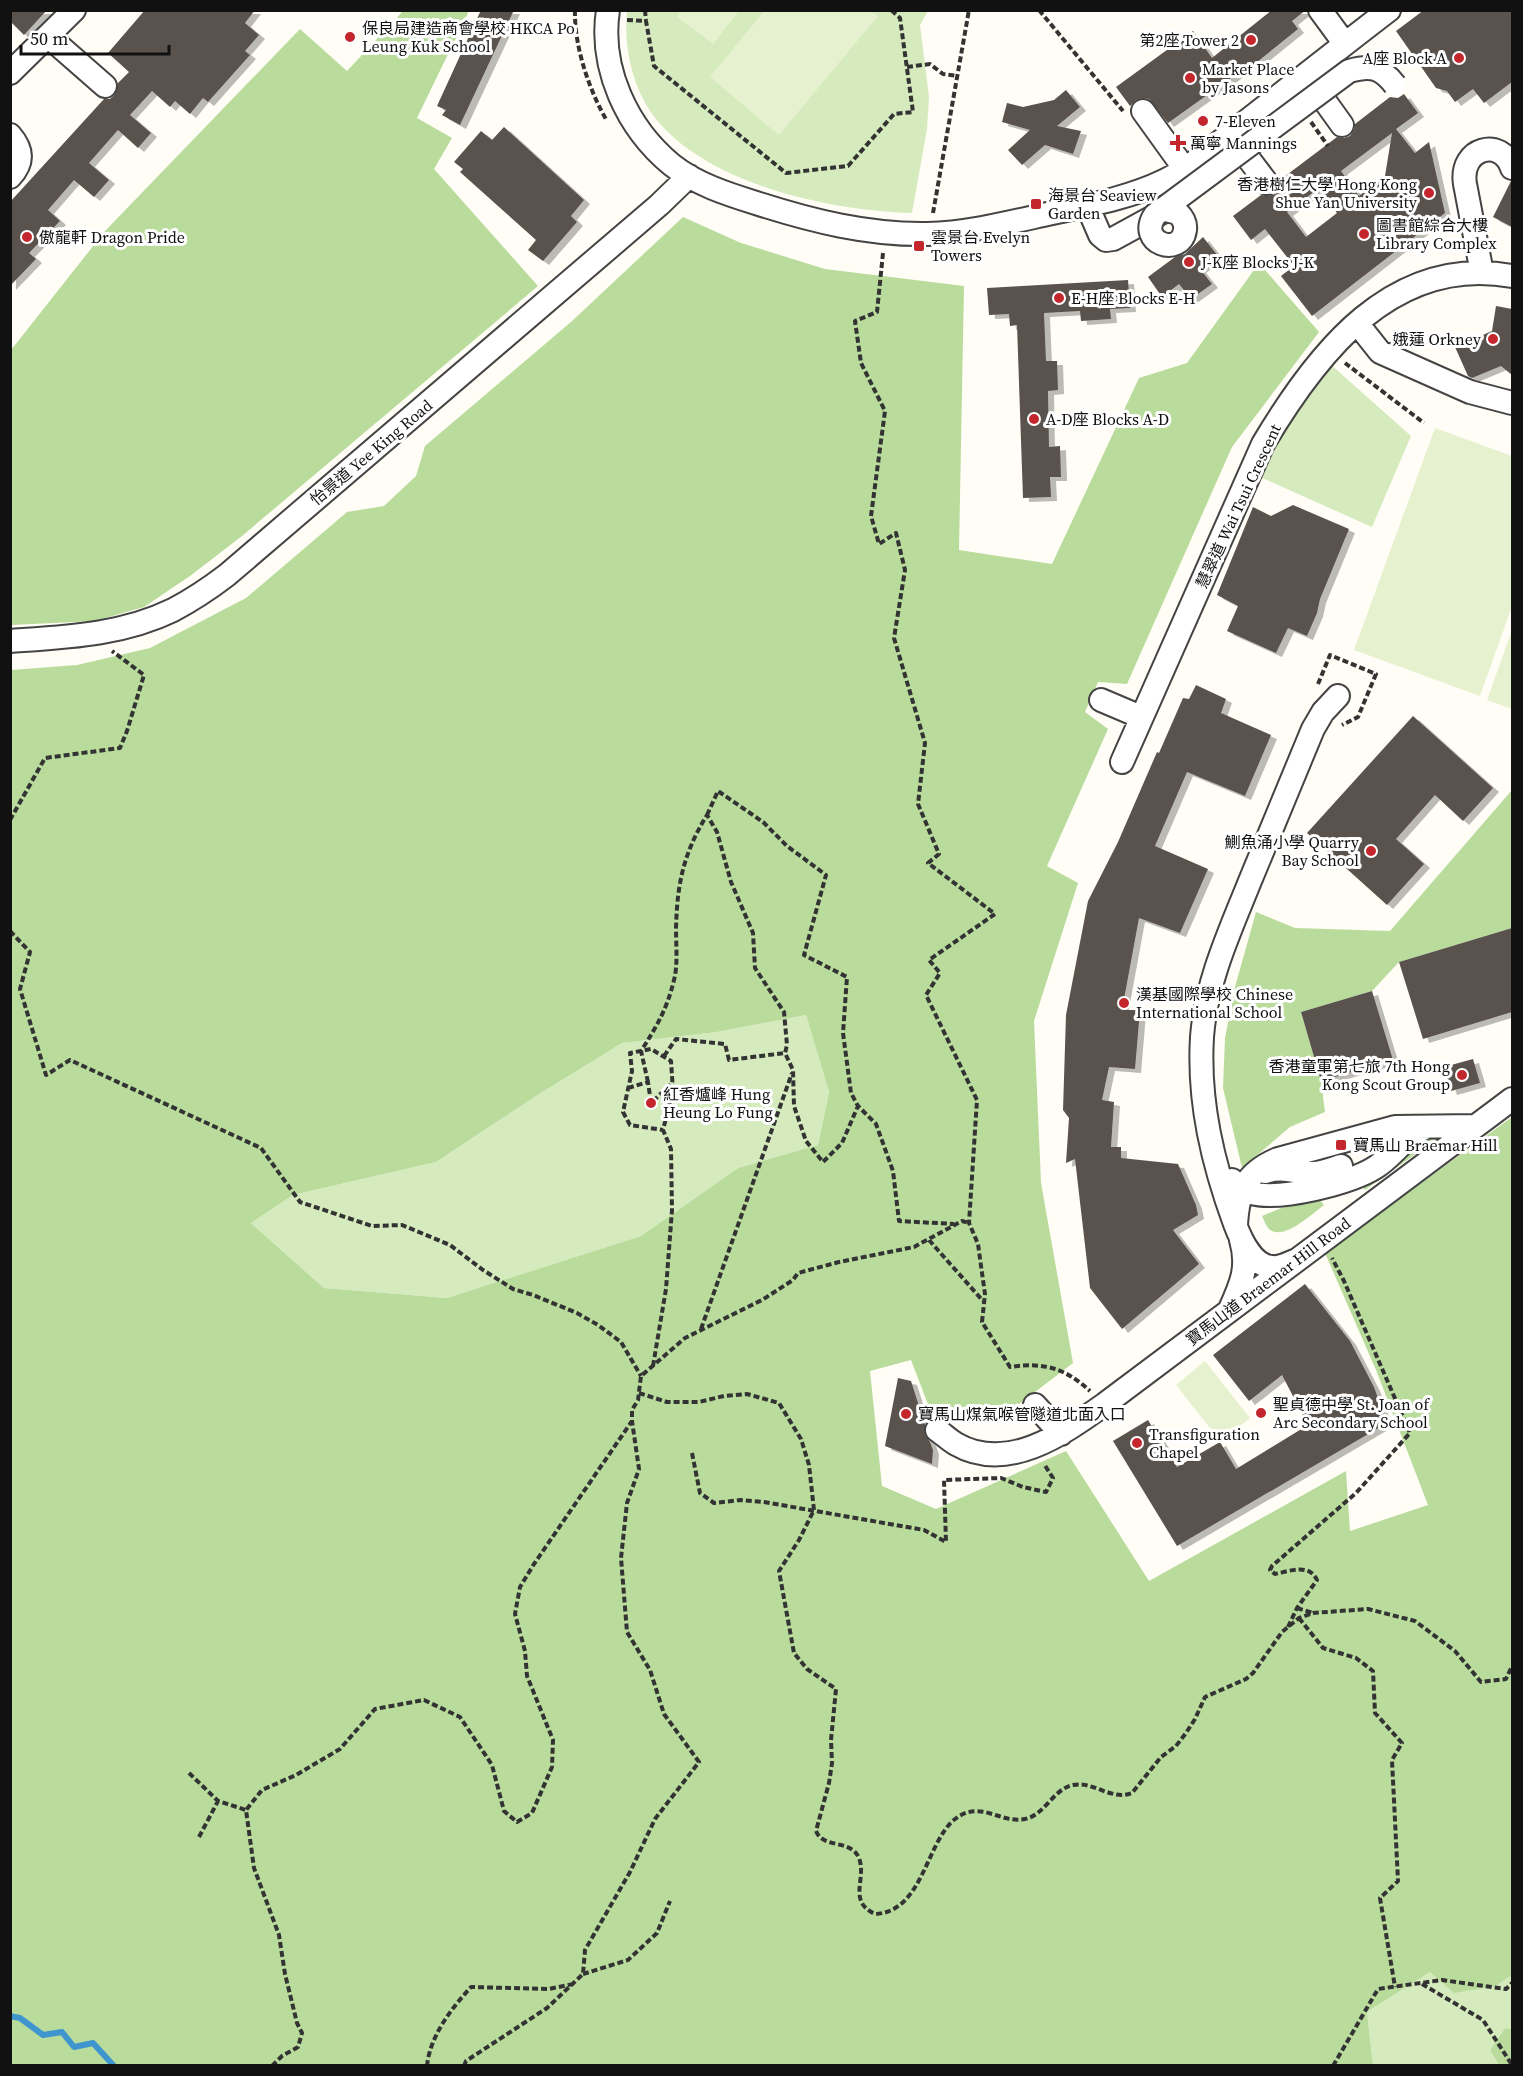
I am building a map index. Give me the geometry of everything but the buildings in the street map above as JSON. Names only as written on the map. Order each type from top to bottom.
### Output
[{"type":"street","points":[[10,73],[74,10]]},
{"type":"street","points":[[1320,10],[1345,44]]},
{"type":"street","points":[[615,15],[605,33],[606,54],[617,89],[639,131],[672,164],[689,176],[716,189],[803,219],[835,226],[929,234],[997,225],[1088,206],[1165,181],[1389,10]]},
{"type":"street","points":[[49,37],[105,86]]},
{"type":"street","points":[[1088,206],[1100,235],[1106,240],[1113,238],[1166,210],[1178,213],[1186,226],[1185,233],[1181,240],[1170,245],[1160,243],[1152,236],[1150,225],[1153,218],[1171,202],[1349,71],[1363,67],[1385,73],[1395,85]]},
{"type":"street","points":[[1319,93],[1342,125]]},
{"type":"street","points":[[1137,115],[1184,168]]},
{"type":"street","points":[[10,135],[18,144],[21,152],[18,169],[10,177]]},
{"type":"street","points":[[1242,150],[1267,183]]},
{"type":"street","points":[[1482,273],[1463,175],[1465,165],[1470,157],[1487,150],[1504,155],[1512,168]]},
{"type":"street","name":"怡景道 Yee King Road","points":[[10,641],[111,631],[154,618],[190,601],[227,575],[586,258],[660,205],[689,176]]},
{"type":"street","name":"慧翠道 Wai Tsui Crescent","points":[[1122,762],[1263,444],[1312,371],[1357,323],[1391,297],[1411,287],[1448,276],[1482,273],[1512,276]]},
{"type":"street","points":[[1357,323],[1380,352],[1470,392],[1512,403]]},
{"type":"street","points":[[1230,1310],[1242,1283],[1245,1253],[1211,1149],[1204,1099],[1202,1057],[1204,1017],[1211,985],[1227,939],[1313,729],[1323,712],[1338,696]]},
{"type":"street","points":[[1101,700],[1141,717]]},
{"type":"street","name":"寶馬山道 Braemar Hill Road","points":[[937,1430],[957,1444],[979,1452],[1017,1452],[1061,1434],[1106,1404],[1512,1099]]},
{"type":"street","points":[[1211,1149],[1233,1182],[1246,1184],[1269,1170],[1291,1169],[1304,1173],[1316,1173],[1392,1152],[1407,1138],[1431,1126]]},
{"type":"street","points":[[1301,1258],[1281,1266],[1270,1267],[1259,1262],[1238,1233],[1238,1207],[1246,1184],[1267,1164],[1395,1127],[1475,1126]]},
{"type":"street","points":[[1035,1405],[1061,1434]]},
{"type":"path","points":[[645,10],[654,66],[786,173],[849,166],[894,114],[913,112],[900,18],[891,10]]},
{"type":"path","points":[[932,220],[969,10]]},
{"type":"path","points":[[1039,10],[1137,115]]},
{"type":"path","points":[[615,15],[646,21]]},
{"type":"path","points":[[907,67],[930,64],[943,74],[958,76]]},
{"type":"path","points":[[1314,126],[1328,146]]},
{"type":"path","points":[[884,245],[877,312],[855,321],[861,363],[885,411],[871,516],[879,544],[896,533],[905,570],[894,638],[925,743],[918,804],[939,854],[928,863],[995,914],[929,960],[940,973],[926,995],[977,1100],[969,1223],[978,1244],[985,1294],[982,1322],[1010,1367],[1032,1364],[1046,1366],[1077,1379],[1093,1394]]},
{"type":"path","points":[[1343,362],[1424,423]]},
{"type":"path","points":[[10,820],[45,758],[120,748],[144,675],[111,650]]},
{"type":"path","points":[[673,1082],[651,1103],[641,1051],[663,1018],[675,978],[676,919],[681,872],[693,837],[718,791],[763,822],[787,846],[825,875],[804,955],[847,978],[843,1032],[851,1093],[858,1106],[876,1124],[892,1171],[899,1221],[955,1224]]},
{"type":"path","points":[[707,815],[717,831],[731,882],[753,933],[755,968],[784,1012],[788,1045],[785,1053],[793,1070],[794,1106],[806,1141],[823,1162],[842,1143],[858,1106]]},
{"type":"path","points":[[10,931],[30,952],[20,989],[46,1075],[70,1060],[261,1148],[300,1202],[372,1226],[402,1225],[450,1245],[513,1289],[533,1294],[598,1325],[621,1342],[641,1376],[639,1394],[632,1410],[639,1469],[627,1503],[621,1558],[627,1632],[650,1670],[664,1714],[699,1762],[655,1819],[630,1872],[585,1950],[583,1974]]},
{"type":"path","points":[[664,1056],[676,1039],[725,1044],[729,1060],[785,1053]]},
{"type":"path","points":[[653,1367],[666,1288],[673,1200],[671,1149],[663,1130],[673,1091],[673,1082],[671,1061],[664,1056],[651,1049],[630,1053],[632,1071],[623,1112],[630,1125],[663,1130]]},
{"type":"path","points":[[701,1330],[793,1070]]},
{"type":"path","points":[[628,1088],[648,1082]]},
{"type":"path","points":[[641,1376],[653,1367],[668,1350],[685,1338],[762,1300],[793,1280],[798,1273],[914,1247],[955,1224],[962,1221],[969,1223]]},
{"type":"path","points":[[928,1239],[984,1302]]},
{"type":"path","points":[[1288,1627],[1297,1608],[1317,1582],[1316,1577],[1304,1569],[1275,1574],[1270,1570],[1272,1566],[1356,1492],[1410,1433],[1331,1256]]},
{"type":"path","points":[[639,1394],[677,1402],[699,1402],[724,1396],[747,1394],[779,1403],[801,1440],[809,1464],[814,1510],[800,1540],[779,1571],[794,1653],[807,1670],[836,1689],[831,1740],[832,1763],[816,1831],[824,1840],[856,1853],[860,1863],[861,1901],[865,1908],[875,1914],[890,1910],[911,1892],[925,1872],[943,1833],[954,1820],[967,1813],[981,1811],[1011,1819],[1027,1818],[1036,1814],[1060,1791],[1075,1785],[1088,1786],[1116,1795],[1131,1793],[1161,1757],[1176,1746],[1186,1733],[1204,1697],[1253,1673],[1282,1632],[1299,1618],[1313,1613],[1368,1609],[1415,1621],[1455,1651],[1481,1682],[1506,1679],[1512,1666]]},
{"type":"path","points":[[272,2066],[298,2047],[302,2033],[297,2023],[285,1974],[279,1935],[254,1868],[246,1809],[262,1790],[296,1775],[340,1749],[375,1709],[424,1700],[460,1717],[492,1765],[504,1811],[517,1822],[532,1813],[552,1767],[553,1740],[527,1676],[525,1651],[515,1614],[520,1587],[632,1421]]},
{"type":"path","points":[[692,1453],[700,1493],[714,1503],[740,1500],[814,1510],[924,1530],[946,1542],[944,1480],[1002,1478],[1023,1487],[1046,1492],[1053,1479],[1042,1462]]},
{"type":"path","points":[[1297,1608],[1313,1613]]},
{"type":"path","points":[[1299,1618],[1323,1648],[1356,1658],[1373,1671],[1375,1713],[1402,1743],[1392,1760],[1398,1881],[1380,1898],[1395,1987]]},
{"type":"path","points":[[189,1773],[218,1801],[246,1809]]},
{"type":"path","points":[[199,1837],[218,1801]]},
{"type":"path","points":[[464,2066],[466,2061],[547,2008],[583,1974],[628,1960],[657,1933],[669,1901]]},
{"type":"path","points":[[1333,2066],[1378,1989],[1442,1980],[1506,1989],[1512,1983]]},
{"type":"path","points":[[1420,1983],[1483,2020],[1512,2065]]},
{"type":"path","points":[[427,2066],[428,2051],[452,2008],[471,1987],[549,1989],[573,1984]]},
{"type":"green space","points":[[765,10],[870,11],[878,16],[779,135],[710,77]]},
{"type":"green space","points":[[403,11],[469,11],[417,118],[452,138],[434,169],[538,286],[242,536],[190,576],[144,607],[95,621],[11,625],[11,350],[105,231],[300,29],[347,71]]},
{"type":"green space","points":[[627,11],[928,11],[920,25],[929,97],[927,129],[912,213],[847,207],[778,191],[713,165],[685,147],[652,114],[638,87],[629,57]]},
{"type":"green space","points":[[682,11],[739,11],[713,44],[677,17]]},
{"type":"green space","points":[[683,217],[741,243],[825,269],[964,286],[959,550],[1052,564],[1139,378],[1187,363],[1259,263],[1319,332],[1232,447],[1127,684],[1098,682],[1085,712],[1108,729],[1047,866],[1078,883],[1034,1021],[1041,1183],[1073,1363],[997,1421],[934,1420],[911,1360],[870,1371],[882,1486],[936,1509],[1066,1451],[1149,1581],[1346,1471],[1350,1531],[1428,1505],[1376,1370],[1325,1253],[1512,1117],[1512,1975],[1496,1986],[1454,1993],[1430,1972],[1367,2012],[1373,2065],[11,2066],[11,670],[77,665],[150,648],[246,598],[347,512],[384,506],[416,476],[425,446],[571,322]],"holes":[[[806,1015],[829,1092],[818,1145],[738,1168],[641,1236],[447,1298],[324,1288],[251,1223],[293,1195],[436,1162],[622,1043],[717,1032]]]},
{"type":"green space","points":[[1329,363],[1411,436],[1372,527],[1260,477],[1288,419]]},
{"type":"green space","points":[[1435,428],[1512,456],[1512,606],[1480,696],[1354,650]]},
{"type":"green space","points":[[1512,630],[1512,709],[1487,700]]},
{"type":"green space","points":[[1512,790],[1512,928],[1399,962],[1372,991],[1301,1012],[1321,1081],[1325,1112],[1290,1127],[1242,1168],[1223,1088],[1225,1038],[1235,987],[1256,912],[1295,928],[1390,931]]},
{"type":"green space","points":[[806,1015],[829,1092],[818,1145],[738,1168],[641,1236],[447,1298],[324,1288],[251,1223],[293,1195],[436,1162],[622,1043],[717,1032]]},
{"type":"green space","points":[[1445,1133],[1365,1190],[1359,1181],[1424,1134]]},
{"type":"green space","points":[[1315,1194],[1324,1205],[1305,1220],[1282,1232],[1275,1232],[1268,1228],[1262,1216]]},
{"type":"green space","points":[[1205,1361],[1250,1418],[1221,1442],[1176,1385]]},
{"type":"green space","points":[[1430,1972],[1496,1986],[1512,1975],[1512,2029],[1505,2028],[1490,2050],[1499,2065],[1373,2065],[1367,2012]]},
{"type":"green space","points":[[1505,2028],[1512,2029],[1512,2065],[1499,2065],[1490,2050]]},
{"type":"waterway","points":[[10,2016],[20,2018],[43,2035],[62,2032],[74,2047],[93,2043],[114,2066]]},
{"type":"place","name":"保良局建造商會學校 HKCA Po Leung Kuk School","points":[[350,37]]},
{"type":"place","name":"第2座 Tower 2","points":[[1251,40]]},
{"type":"place","name":"A座 Block A","points":[[1459,58]]},
{"type":"place","name":"Market Place by Jasons","points":[[1190,78]]},
{"type":"place","name":"7-Eleven","points":[[1203,121]]},
{"type":"place","name":"萬寧 Mannings","points":[[1178,143]]},
{"type":"place","name":"香港樹仁大學 Hong Kong Shue Yan University","points":[[1429,193]]},
{"type":"place","name":"海景台 Seaview Garden","points":[[1036,204]]},
{"type":"place","name":"圖書館綜合大樓 Library Complex","points":[[1364,234]]},
{"type":"place","name":"傲龍軒 Dragon Pride","points":[[27,237]]},
{"type":"place","name":"雲景台 Evelyn Towers","points":[[919,246]]},
{"type":"place","name":"J-K座 Blocks J-K","points":[[1189,262]]},
{"type":"place","name":"E-H座 Blocks E-H","points":[[1059,298]]},
{"type":"place","name":"娥蓮 Orkney","points":[[1493,339]]},
{"type":"place","name":"A-D座 Blocks A-D","points":[[1034,419]]},
{"type":"place","name":"鰂魚涌小學 Quarry Bay School","points":[[1371,851]]},
{"type":"place","name":"漢基國際學校 Chinese International School","points":[[1124,1003]]},
{"type":"place","name":"香港童軍第七旅 7th Hong Kong Scout Group","points":[[1462,1075]]},
{"type":"place","name":"紅香爐峰 Hung Heung Lo Fung","points":[[651,1103]]},
{"type":"place","name":"寶馬山 Braemar Hill","points":[[1341,1145]]},
{"type":"place","name":"聖貞德中學 St. Joan of Arc Secondary School","points":[[1261,1413]]},
{"type":"place","name":"寶馬山煤氣喉管隧道北面入口","points":[[906,1414]]},
{"type":"place","name":"Transfiguration Chapel","points":[[1137,1443]]}]
